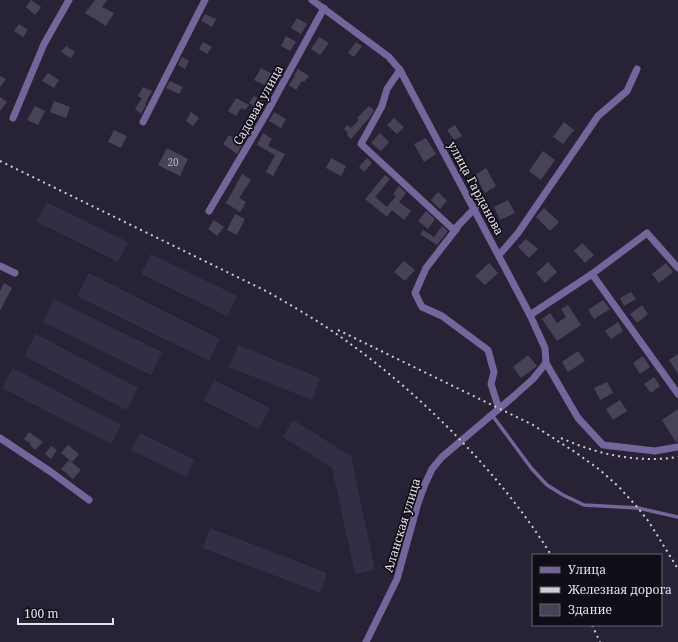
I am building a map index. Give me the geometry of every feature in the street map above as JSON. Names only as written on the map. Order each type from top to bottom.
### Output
[{"type":"street","points":[[14,118],[44,44],[69,0]]},
{"type":"street","points":[[143,122],[205,0]]},
{"type":"street","name":"улица Гарданова","points":[[312,0],[389,57],[400,70],[475,208],[530,315],[545,348],[546,363],[578,418],[603,445],[655,451],[678,447]]},
{"type":"street","name":"Садовая улица","points":[[209,211],[265,116],[324,8]]},
{"type":"street","points":[[499,255],[518,233],[598,116],[626,91],[637,69]]},
{"type":"street","points":[[400,70],[387,89],[382,106],[361,144],[454,230],[456,228]]},
{"type":"street","points":[[475,208],[456,228],[426,268],[415,293],[422,307],[442,316],[488,350],[494,372],[491,384],[498,409]]},
{"type":"street","points":[[530,315],[592,274],[647,233],[678,268]]},
{"type":"street","points":[[0,266],[15,274]]},
{"type":"street","points":[[592,274],[678,394]]},
{"type":"street","name":"Аланская улица","points":[[366,642],[398,578],[418,503],[432,469],[442,457],[533,379],[546,363]]},
{"type":"street","points":[[0,438],[51,472],[88,500]]},
{"type":"lane","points":[[492,415],[532,470],[547,485],[564,495],[584,505],[638,508],[678,517]]},
{"type":"shaded area","points":[[46,202],[128,242],[118,262],[37,222]]},
{"type":"shaded area","points":[[151,254],[237,296],[227,316],[141,274]]},
{"type":"shaded area","points":[[89,273],[220,339],[209,361],[77,296]]},
{"type":"shaded area","points":[[54,299],[162,352],[151,375],[43,322]]},
{"type":"shaded area","points":[[36,334],[138,388],[126,410],[24,356]]},
{"type":"shaded area","points":[[238,345],[320,378],[312,400],[229,367]]},
{"type":"shaded area","points":[[13,368],[121,425],[111,444],[2,388]]},
{"type":"shaded area","points":[[214,380],[270,408],[259,429],[204,401]]},
{"type":"shaded area","points":[[293,420],[351,456],[375,570],[355,574],[332,468],[283,437]]},
{"type":"shaded area","points":[[140,433],[195,460],[186,477],[131,450]]},
{"type":"shaded area","points":[[210,528],[327,573],[320,593],[203,548]]},
{"type":"building","points":[[31,0],[41,7],[35,15],[26,7]]},
{"type":"building","points":[[95,0],[107,0],[102,7],[114,13],[106,26],[85,13]]},
{"type":"building","points":[[205,14],[216,19],[212,27],[201,21]]},
{"type":"building","points":[[297,18],[307,24],[301,34],[291,28]]},
{"type":"building","points":[[19,24],[28,30],[23,37],[14,31]]},
{"type":"building","points":[[286,36],[296,42],[290,51],[281,46]]},
{"type":"building","points":[[319,37],[329,43],[320,55],[311,49]]},
{"type":"building","points":[[203,42],[212,47],[207,54],[199,49]]},
{"type":"building","points":[[356,42],[362,46],[354,57],[348,53]]},
{"type":"building","points":[[66,46],[75,52],[71,58],[61,52]]},
{"type":"building","points":[[182,57],[189,61],[185,69],[178,65]]},
{"type":"building","points":[[261,68],[278,77],[272,89],[254,80]]},
{"type":"building","points":[[298,69],[309,76],[304,82],[302,81],[296,90],[289,85]]},
{"type":"building","points":[[48,73],[59,80],[54,88],[42,81]]},
{"type":"building","points":[[0,76],[6,79],[0,87]]},
{"type":"building","points":[[170,81],[183,87],[179,94],[166,88]]},
{"type":"building","points":[[143,87],[152,91],[141,114],[135,109],[142,98],[138,96]]},
{"type":"building","points":[[254,96],[263,101],[259,109],[249,103]]},
{"type":"building","points":[[0,97],[7,102],[0,111]]},
{"type":"building","points":[[236,98],[249,105],[245,110],[241,108],[236,116],[228,111]]},
{"type":"building","points":[[54,101],[70,107],[66,118],[50,112]]},
{"type":"building","points":[[35,106],[45,111],[38,125],[27,120]]},
{"type":"building","points":[[369,106],[374,110],[370,117],[351,139],[344,129],[347,125],[351,128],[359,120],[357,118]]},
{"type":"building","points":[[191,112],[199,118],[193,126],[186,121]]},
{"type":"building","points":[[274,112],[286,119],[281,128],[269,121]]},
{"type":"building","points":[[394,118],[404,127],[397,134],[387,125]]},
{"type":"building","points":[[564,122],[574,130],[563,144],[553,137]]},
{"type":"building","points":[[455,125],[462,136],[454,140],[447,130]]},
{"type":"building","points":[[114,130],[127,136],[121,148],[108,142]]},
{"type":"building","points":[[263,133],[272,139],[268,146],[285,154],[273,176],[266,172],[275,155],[257,145]]},
{"type":"building","points":[[380,133],[389,142],[381,151],[371,143]]},
{"type":"building","points":[[229,135],[243,143],[237,154],[223,144]]},
{"type":"building","points":[[426,138],[436,154],[424,162],[414,144]]},
{"type":"building","points":[[167,148],[188,159],[180,176],[158,165]]},
{"type":"building","points":[[543,151],[555,160],[541,180],[529,171]]},
{"type":"building","points":[[331,158],[346,166],[341,176],[326,168]]},
{"type":"building","points":[[367,158],[372,163],[364,172],[359,167]]},
{"type":"building","points":[[486,168],[496,186],[485,193],[475,175]]},
{"type":"building","points":[[242,174],[251,180],[239,198],[246,202],[240,212],[226,203]]},
{"type":"building","points":[[385,175],[390,179],[375,197],[387,207],[396,196],[393,194],[399,186],[406,193],[399,202],[411,211],[404,220],[392,210],[387,217],[365,199]]},
{"type":"building","points":[[438,192],[447,201],[440,209],[431,200]]},
{"type":"building","points":[[508,200],[515,213],[500,220],[494,207]]},
{"type":"building","points":[[544,208],[559,222],[550,231],[536,217]]},
{"type":"building","points":[[426,211],[435,219],[428,229],[418,221]]},
{"type":"building","points":[[235,214],[245,219],[237,235],[227,230]]},
{"type":"building","points":[[214,220],[224,227],[217,236],[208,229]]},
{"type":"building","points":[[442,226],[448,231],[437,245],[420,234],[423,230],[434,237]]},
{"type":"building","points":[[526,239],[538,249],[529,258],[518,247]]},
{"type":"building","points":[[582,243],[594,255],[585,263],[574,251]]},
{"type":"building","points":[[404,261],[415,270],[405,281],[394,272]]},
{"type":"building","points":[[548,262],[557,272],[545,283],[536,273]]},
{"type":"building","points":[[489,263],[498,273],[485,285],[475,276]]},
{"type":"building","points":[[666,263],[673,272],[659,283],[652,274]]},
{"type":"building","points":[[4,283],[12,288],[0,311],[0,291]]},
{"type":"building","points":[[631,292],[636,299],[624,306],[620,298]]},
{"type":"building","points":[[603,300],[610,309],[594,319],[588,310]]},
{"type":"building","points":[[568,305],[581,325],[557,341],[542,319],[550,313],[557,323],[566,317],[561,309]]},
{"type":"building","points":[[642,305],[648,314],[637,323],[630,314]]},
{"type":"building","points":[[618,322],[623,331],[611,339],[605,331]]},
{"type":"building","points":[[578,351],[585,361],[568,372],[562,362]]},
{"type":"building","points":[[678,354],[678,374],[669,360]]},
{"type":"building","points":[[528,355],[537,366],[521,378],[513,367]]},
{"type":"building","points":[[643,356],[650,367],[640,374],[633,363]]},
{"type":"building","points":[[654,377],[660,386],[651,393],[644,384]]},
{"type":"building","points":[[607,382],[613,393],[600,400],[594,388]]},
{"type":"building","points":[[620,400],[627,411],[613,420],[606,409]]},
{"type":"building","points":[[678,409],[678,442],[676,442],[662,420]]},
{"type":"building","points":[[29,432],[43,442],[35,450],[30,445],[31,444],[24,439]]},
{"type":"building","points":[[68,445],[79,454],[72,462],[61,453]]},
{"type":"building","points":[[51,446],[57,450],[51,459],[45,454]]},
{"type":"building","points":[[69,460],[81,470],[73,479],[61,469]]},
{"type":"railway","points":[[0,161],[268,292],[317,321],[345,340],[374,361],[402,385],[458,438],[509,495],[550,554]]},
{"type":"railway","points":[[338,330],[533,425],[575,452],[600,470],[619,487],[638,508],[649,522],[678,569]]},
{"type":"railway","points":[[561,438],[590,449],[618,456],[648,459],[678,457]]},
{"type":"railway","points":[[592,626],[600,642]]}]
